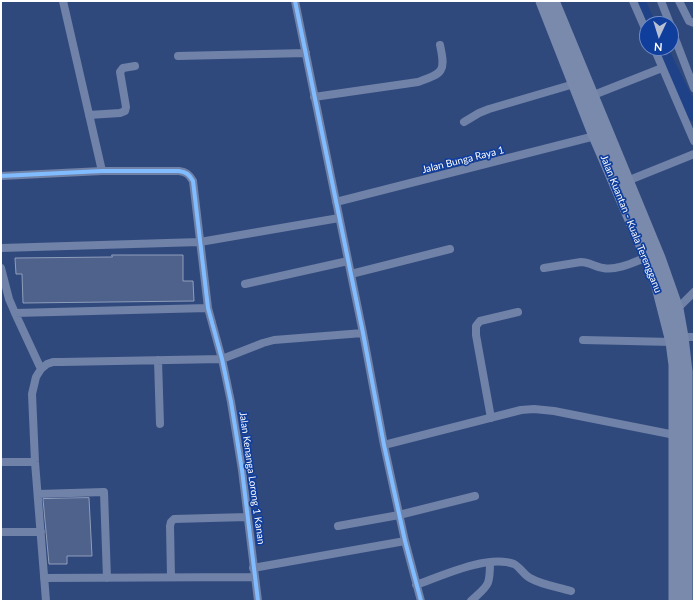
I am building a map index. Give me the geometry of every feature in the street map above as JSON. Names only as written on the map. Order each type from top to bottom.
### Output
[{"type":"highway","name":"Jalan Kuantan - Kuala Terengganu","points":[[542,1],[595,136],[647,257],[658,287],[683,338],[675,365],[675,601]]},
{"type":"highway","name":"Jalan Kuantan - Kuala Terengganu","points":[[553,1],[659,258],[677,309],[683,338],[690,446],[686,601]]},
{"type":"street","points":[[63,1],[102,171]]},
{"type":"street","points":[[295,1],[363,333],[384,445],[405,541],[421,601]]},
{"type":"street","points":[[633,1],[640,16]]},
{"type":"street","points":[[661,1],[667,16]]},
{"type":"street","points":[[679,1],[689,21],[694,24]]},
{"type":"street","points":[[314,97],[418,82],[430,78],[439,73],[442,69],[443,60],[440,45]]},
{"type":"street","points":[[679,49],[694,88]]},
{"type":"street","points":[[178,56],[306,53]]},
{"type":"street","points":[[657,56],[694,141]]},
{"type":"street","points":[[89,115],[120,114],[124,111],[126,107],[120,72],[123,68],[135,66]]},
{"type":"street","points":[[591,96],[662,68]]},
{"type":"street","points":[[464,122],[489,109],[574,84]]},
{"type":"street","name":"Jalan Bunga Raya 1","points":[[336,202],[595,136]]},
{"type":"street","points":[[627,181],[694,154]]},
{"type":"street","name":"Jalan Kenanga Lorong 1 Kanan","points":[[1,176],[102,171],[179,170],[188,174],[193,180],[208,308],[222,359],[231,402],[258,601]]},
{"type":"street","points":[[1,248],[200,242],[339,218]]},
{"type":"street","points":[[351,274],[450,249]]},
{"type":"street","points":[[544,268],[587,262],[603,268],[615,268],[647,257]]},
{"type":"street","points":[[245,284],[348,261]]},
{"type":"street","points":[[1,268],[9,299],[41,370]]},
{"type":"street","points":[[677,309],[694,292]]},
{"type":"street","points":[[15,312],[208,308]]},
{"type":"street","points":[[491,418],[476,335],[476,326],[480,320],[518,312]]},
{"type":"street","points":[[46,601],[35,462],[32,394],[36,377],[47,364],[53,362],[222,359],[274,340],[363,333]]},
{"type":"street","points":[[583,340],[683,338]]},
{"type":"street","points":[[158,360],[160,424]]},
{"type":"street","points":[[384,445],[521,410],[534,409],[554,411],[675,435]]},
{"type":"street","points":[[1,462],[35,462]]},
{"type":"street","points":[[38,494],[104,492],[107,578]]},
{"type":"street","points":[[338,526],[399,515],[475,496]]},
{"type":"street","points":[[171,577],[171,522],[174,520],[247,517]]},
{"type":"street","points":[[1,532],[41,532]]},
{"type":"street","points":[[253,568],[405,541]]},
{"type":"street","points":[[471,601],[488,584],[490,577],[490,562]]},
{"type":"street","points":[[416,585],[480,563],[500,562],[515,565],[525,576],[532,580],[571,591]]},
{"type":"street","points":[[44,578],[254,578]]},
{"type":"building","points":[[112,255],[183,255],[183,281],[193,281],[194,301],[23,303],[22,274],[16,274],[15,258],[112,257]]},
{"type":"building","points":[[89,498],[92,556],[67,556],[67,564],[49,564],[43,499]]},
{"type":"waterway","points":[[639,1],[646,16]]},
{"type":"waterway","points":[[665,56],[694,115]]},
{"type":"cycle path","points":[[295,1],[363,333],[384,445],[405,541],[421,601]]},
{"type":"cycle path","points":[[1,176],[102,171],[179,171],[187,174],[193,181],[208,308],[222,359],[231,402],[242,470],[258,601]]}]
